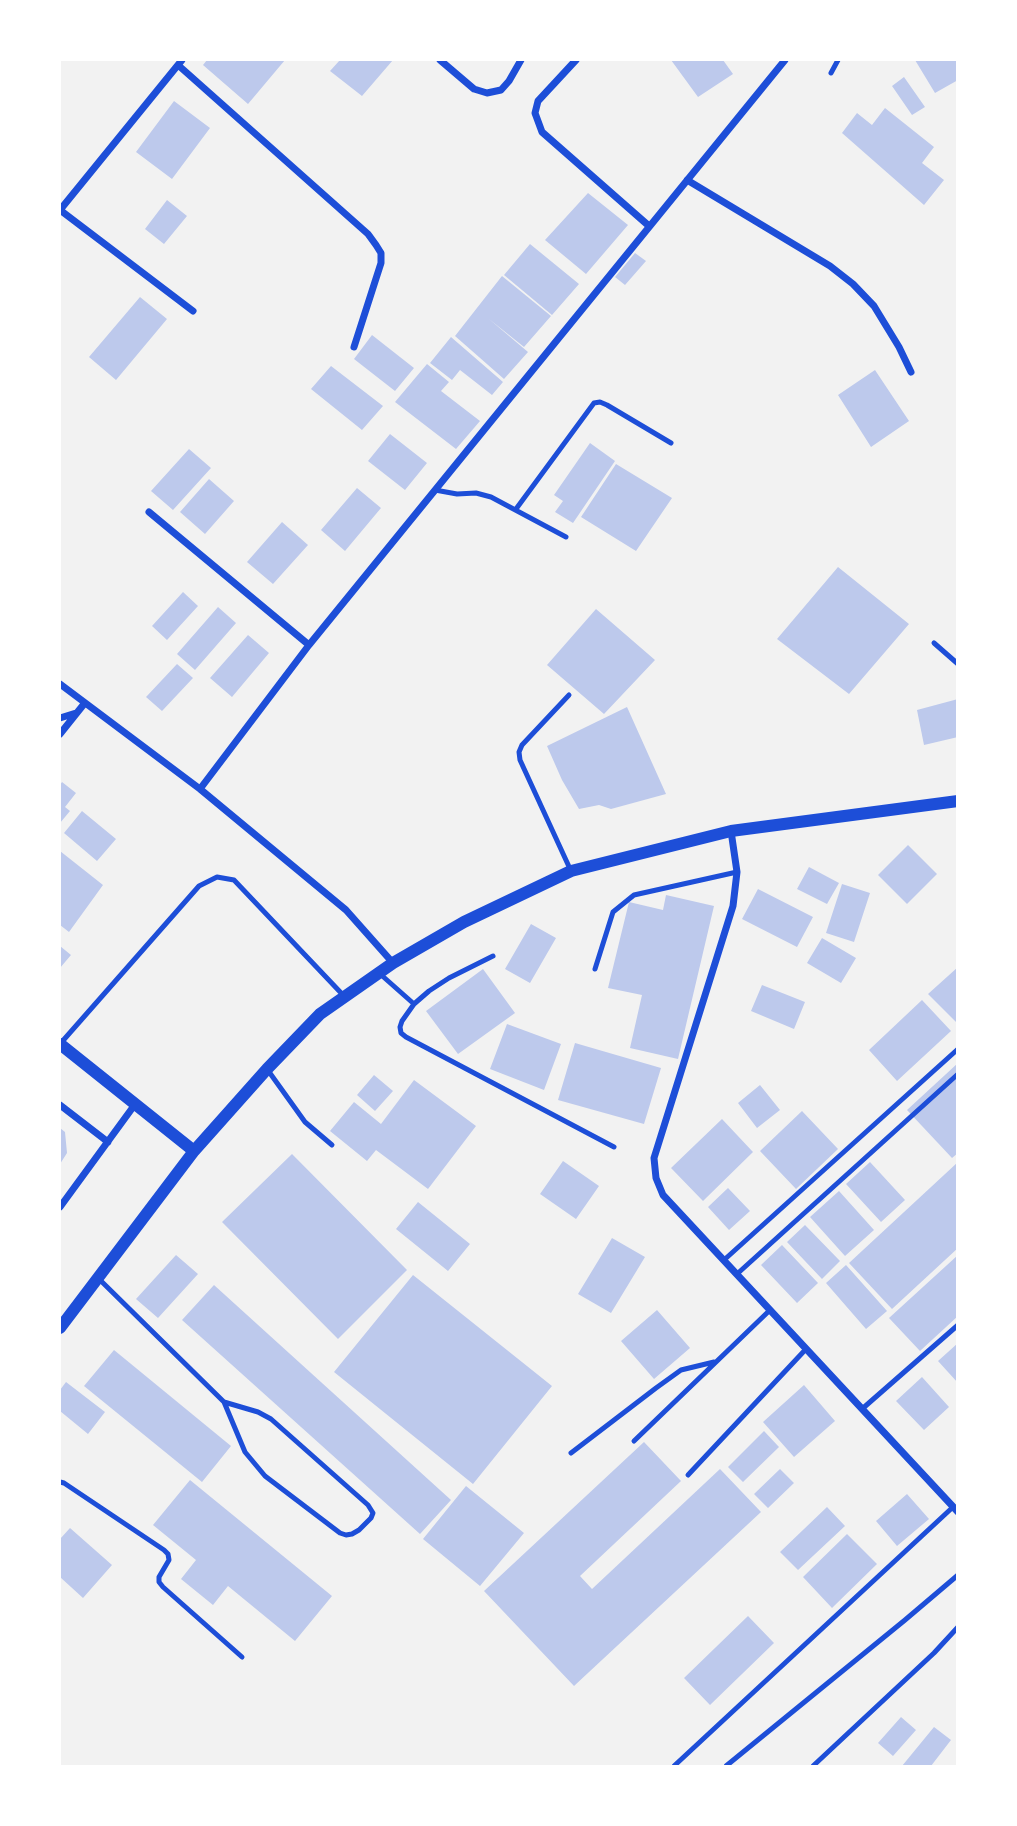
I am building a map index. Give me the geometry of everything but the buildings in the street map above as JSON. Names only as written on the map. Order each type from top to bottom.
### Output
[{"type":"street","points":[[440,60],[474,89],[487,93],[501,90],[521,60]]},
{"type":"street","points":[[576,60],[538,101],[535,113],[542,132],[649,226]]},
{"type":"street","points":[[200,789],[309,645],[782,61]]},
{"type":"street","points":[[193,311],[60,210],[180,62],[368,234],[381,253],[381,263],[354,346]]},
{"type":"street","points":[[687,180],[830,266],[853,284],[874,306],[911,372]]},
{"type":"street","points":[[149,512],[309,645]]},
{"type":"street","points":[[60,684],[200,789],[346,911],[393,963]]},
{"type":"street","points":[[60,734],[84,704]]},
{"type":"street","points":[[60,718],[77,712]]},
{"type":"street","points":[[60,1328],[194,1151],[267,1069],[320,1014],[393,963],[464,922],[571,871],[731,831],[957,801]]},
{"type":"street","points":[[731,831],[737,872],[733,906],[654,1158],[656,1178],[663,1195],[955,1509]]},
{"type":"street","points":[[60,1044],[194,1151]]},
{"type":"street","points":[[60,1207],[136,1104]]},
{"type":"street","points":[[60,1105],[108,1142]]},
{"type":"lane","points":[[831,73],[838,60]]},
{"type":"lane","points":[[516,509],[594,403],[607,405],[671,443]]},
{"type":"lane","points":[[435,490],[491,496],[566,537]]},
{"type":"lane","points":[[934,643],[957,664]]},
{"type":"lane","points":[[569,695],[522,745],[519,752],[520,760],[571,871]]},
{"type":"lane","points":[[595,969],[613,912],[634,895],[737,872]]},
{"type":"lane","points":[[60,1044],[200,886],[217,877],[234,880],[344,997]]},
{"type":"lane","points":[[493,956],[429,991],[414,1004],[402,1021],[401,1033],[614,1147]]},
{"type":"lane","points":[[379,973],[414,1004]]},
{"type":"lane","points":[[724,1260],[957,1049]]},
{"type":"lane","points":[[267,1069],[305,1122],[332,1145]]},
{"type":"lane","points":[[737,1274],[957,1074]]},
{"type":"lane","points":[[98,1278],[224,1402],[245,1452],[265,1476],[340,1533],[352,1534],[371,1518],[372,1509],[368,1505],[271,1419],[258,1412],[224,1402]]},
{"type":"lane","points":[[634,1441],[771,1310]]},
{"type":"lane","points":[[862,1409],[957,1325]]},
{"type":"lane","points":[[688,1475],[806,1349]]},
{"type":"lane","points":[[571,1453],[681,1370],[717,1361]]},
{"type":"lane","points":[[60,1482],[164,1550],[169,1560],[159,1577],[159,1583],[242,1657]]},
{"type":"lane","points":[[674,1766],[955,1509]]},
{"type":"lane","points":[[726,1766],[895,1629],[957,1575]]},
{"type":"lane","points":[[813,1766],[934,1653],[957,1627]]}]
